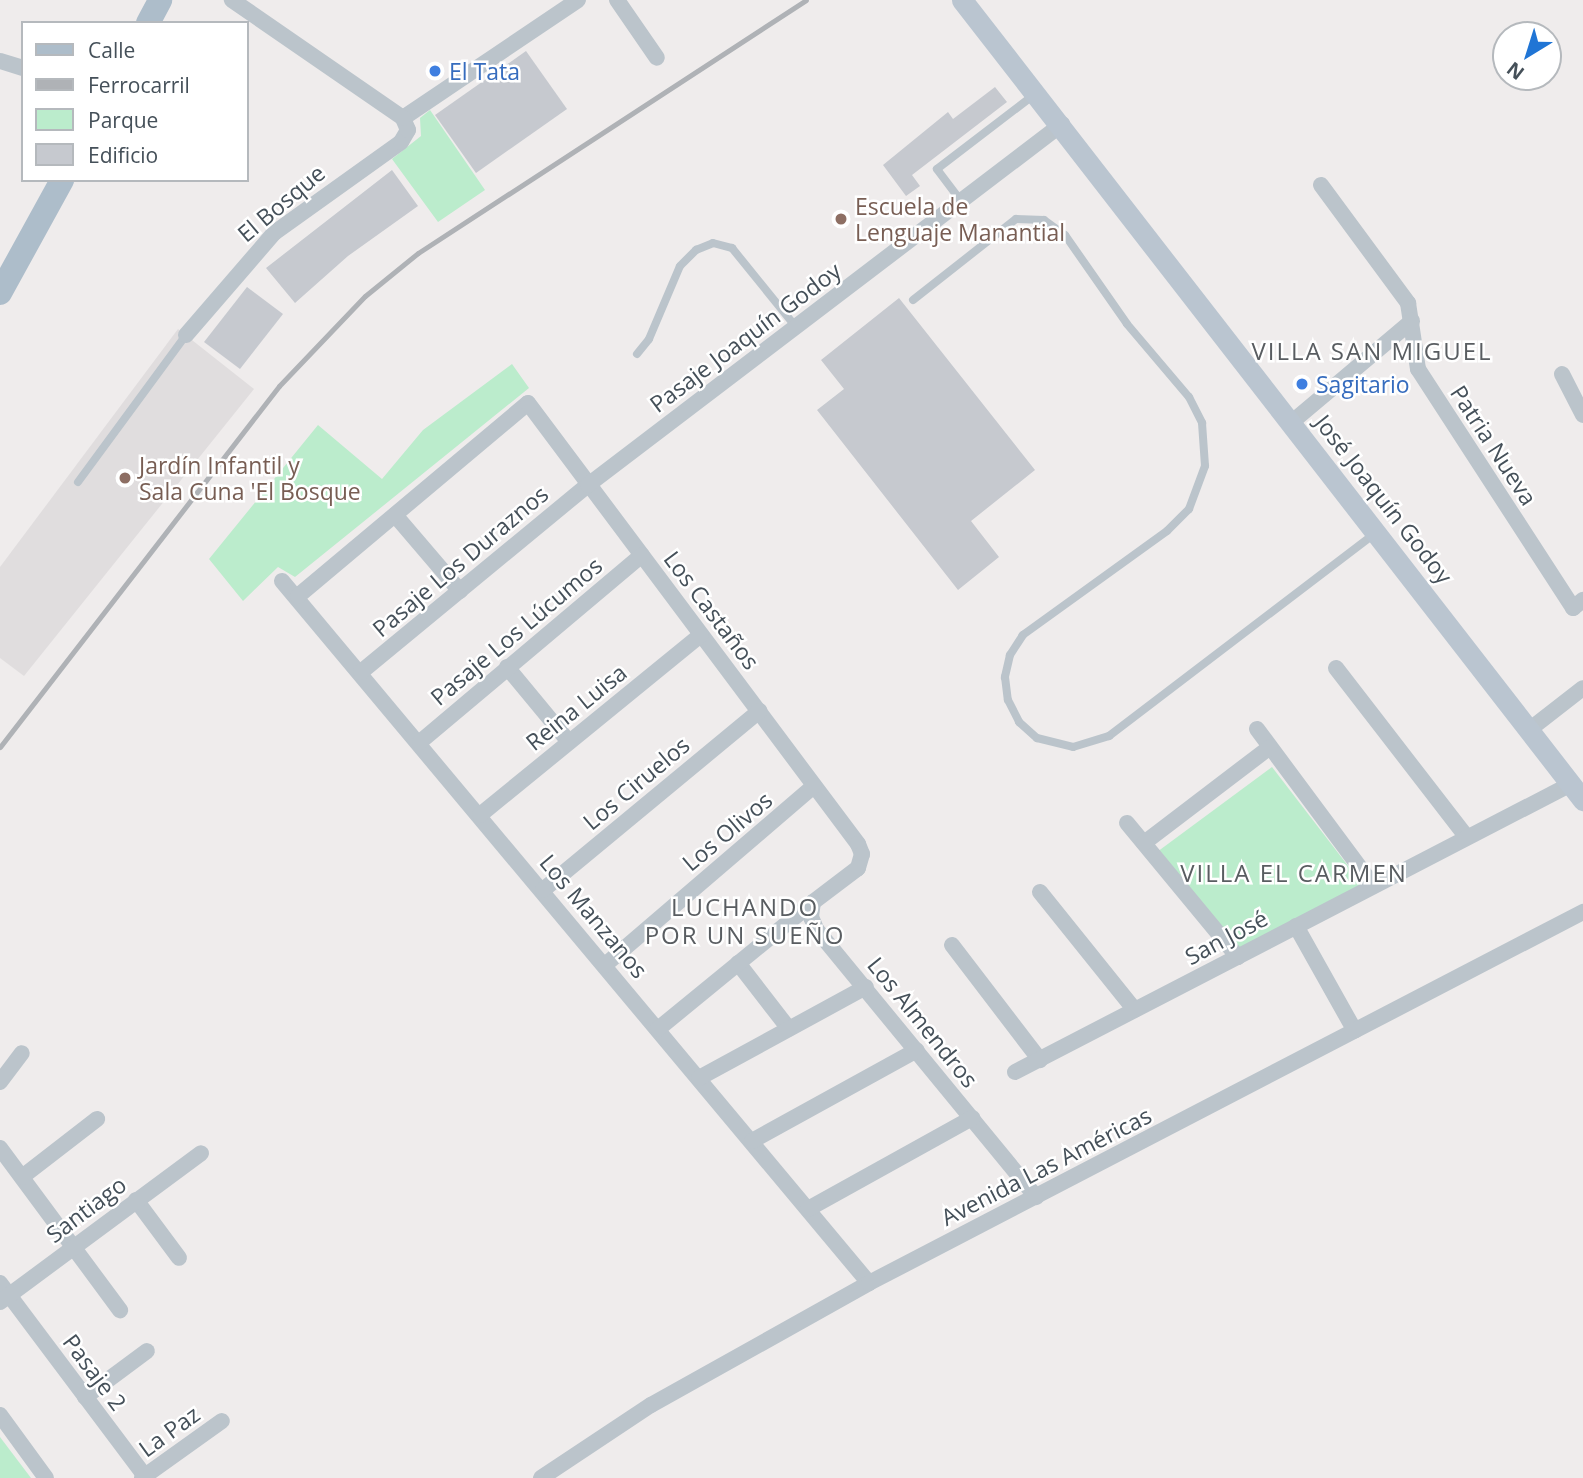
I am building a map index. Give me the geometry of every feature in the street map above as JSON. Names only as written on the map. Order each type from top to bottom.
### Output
[{"type":"main road","points":[[149,21],[160,0]]},
{"type":"main road","points":[[0,293],[61,182]]},
{"type":"street","points":[[232,0],[403,118],[578,0]]},
{"type":"street","points":[[617,0],[657,58]]},
{"type":"street","name":"José Joaquín Godoy","points":[[962,0],[1038,92],[1577,792]]},
{"type":"street","points":[[0,61],[21,67]]},
{"type":"street","name":"El Bosque","points":[[186,335],[274,233],[405,139],[408,125],[403,118]]},
{"type":"street","name":"Pasaje Joaquín Godoy","points":[[588,485],[1062,124]]},
{"type":"street","name":"Patria Nueva","points":[[1321,185],[1408,303],[1418,369],[1573,608],[1583,600]]},
{"type":"street","points":[[1292,422],[1412,321]]},
{"type":"street","points":[[1562,374],[1583,415]]},
{"type":"street","name":"Los Castaños","points":[[395,514],[528,403],[858,844],[862,854],[858,868],[813,902]]},
{"type":"street","name":"Pasaje Los Duraznos","points":[[361,672],[588,485]]},
{"type":"street","points":[[298,596],[395,514],[460,590]]},
{"type":"street","name":"Pasaje Los Lúcumos","points":[[420,742],[642,555]]},
{"type":"street","name":"Los Manzanos","points":[[282,581],[298,596],[869,1283]]},
{"type":"street","name":"Reina Luisa","points":[[480,815],[701,635]]},
{"type":"street","points":[[507,667],[569,742]]},
{"type":"street","points":[[1336,668],[1466,836]]},
{"type":"street","points":[[1529,730],[1583,688]]},
{"type":"street","name":"Los Ciruelos","points":[[543,890],[759,712]]},
{"type":"street","points":[[1257,729],[1373,885]]},
{"type":"street","points":[[1144,843],[1270,747]]},
{"type":"street","name":"Los Olivos","points":[[605,965],[814,786]]},
{"type":"street","name":"San José","points":[[1015,1072],[1466,836],[1577,792]]},
{"type":"street","points":[[1127,822],[1238,957]]},
{"type":"street","points":[[1040,892],[1135,1010]]},
{"type":"street","points":[[658,1029],[813,902]]},
{"type":"street","name":"Los Almendros","points":[[813,902],[811,917],[816,929],[1036,1197]]},
{"type":"street","name":"Avenida Las Américas","points":[[541,1478],[651,1405],[869,1283],[1583,912]]},
{"type":"street","points":[[1296,926],[1355,1031]]},
{"type":"street","points":[[952,945],[1040,1060]]},
{"type":"street","points":[[738,963],[789,1029]]},
{"type":"street","points":[[699,1078],[866,987]]},
{"type":"street","points":[[752,1141],[917,1050]]},
{"type":"street","points":[[0,1082],[22,1053]]},
{"type":"street","points":[[808,1209],[972,1118]]},
{"type":"street","points":[[22,1177],[97,1119]]},
{"type":"street","points":[[0,1148],[120,1310]]},
{"type":"street","name":"Santiago","points":[[3,1293],[73,1247],[201,1153]]},
{"type":"street","points":[[136,1200],[179,1258]]},
{"type":"street","name":"Pasaje 2","points":[[3,1293],[144,1477]]},
{"type":"street","points":[[85,1397],[147,1351]]},
{"type":"street","points":[[0,1415],[46,1478]]},
{"type":"street","name":"La Paz","points":[[144,1477],[222,1420]]},
{"type":"lane","points":[[961,201],[936,169],[1038,92]]},
{"type":"lane","points":[[913,299],[1016,219],[1044,220],[1065,235],[1127,324],[1189,397],[1202,423],[1206,452],[1202,480],[1179,521],[1023,635],[1010,655],[1005,677],[1008,700],[1019,722],[1037,738],[1073,747],[1109,736],[1376,532]]},
{"type":"lane","points":[[636,354],[649,338],[680,266],[696,250],[713,243],[732,247],[796,327]]},
{"type":"lane","points":[[78,482],[186,335]]},
{"type":"shaded area","name":"Jardín Infantil y Sala Cuna 'El Bosque","points":[[178,329],[254,389],[24,676],[0,658],[0,567]]},
{"type":"green space","points":[[430,110],[485,190],[438,222],[392,159],[421,136],[420,118]]},
{"type":"green space","points":[[512,364],[529,388],[295,577],[278,567],[243,601],[209,559],[318,425],[382,479],[423,430]]},
{"type":"green space","points":[[1272,767],[1362,884],[1235,952],[1157,852]]},
{"type":"green space","points":[[0,1437],[31,1478],[0,1478]]},
{"type":"building","points":[[526,51],[567,109],[476,173],[435,115]]},
{"type":"building","points":[[995,87],[1007,102],[912,175],[920,186],[906,196],[883,165],[948,112],[953,119]]},
{"type":"building","points":[[392,170],[418,206],[348,256],[295,303],[266,268]]},
{"type":"building","points":[[247,287],[283,314],[240,369],[204,342]]},
{"type":"building","points":[[899,298],[1035,470],[971,521],[999,557],[958,590],[817,410],[844,389],[821,360]]},
{"type":"railway","points":[[0,747],[279,386],[365,296],[418,253],[806,0]]},
{"type":"place","name":"El Tata","points":[[435,71]]},
{"type":"place","name":"Escuela de Lenguaje Manantial","points":[[841,219]]},
{"type":"place","name":"Sagitario","points":[[1302,384]]},
{"type":"place","name":"Jardín Infantil y Sala Cuna 'El Bosque","points":[[125,478]]},
{"type":"district","name":"VILLA SAN MIGUEL","points":[[1372,351]]},
{"type":"district","name":"VILLA EL CARMEN","points":[[1294,873]]},
{"type":"district","name":"LUCHANDO POR UN SUEÑO","points":[[745,921]]}]
